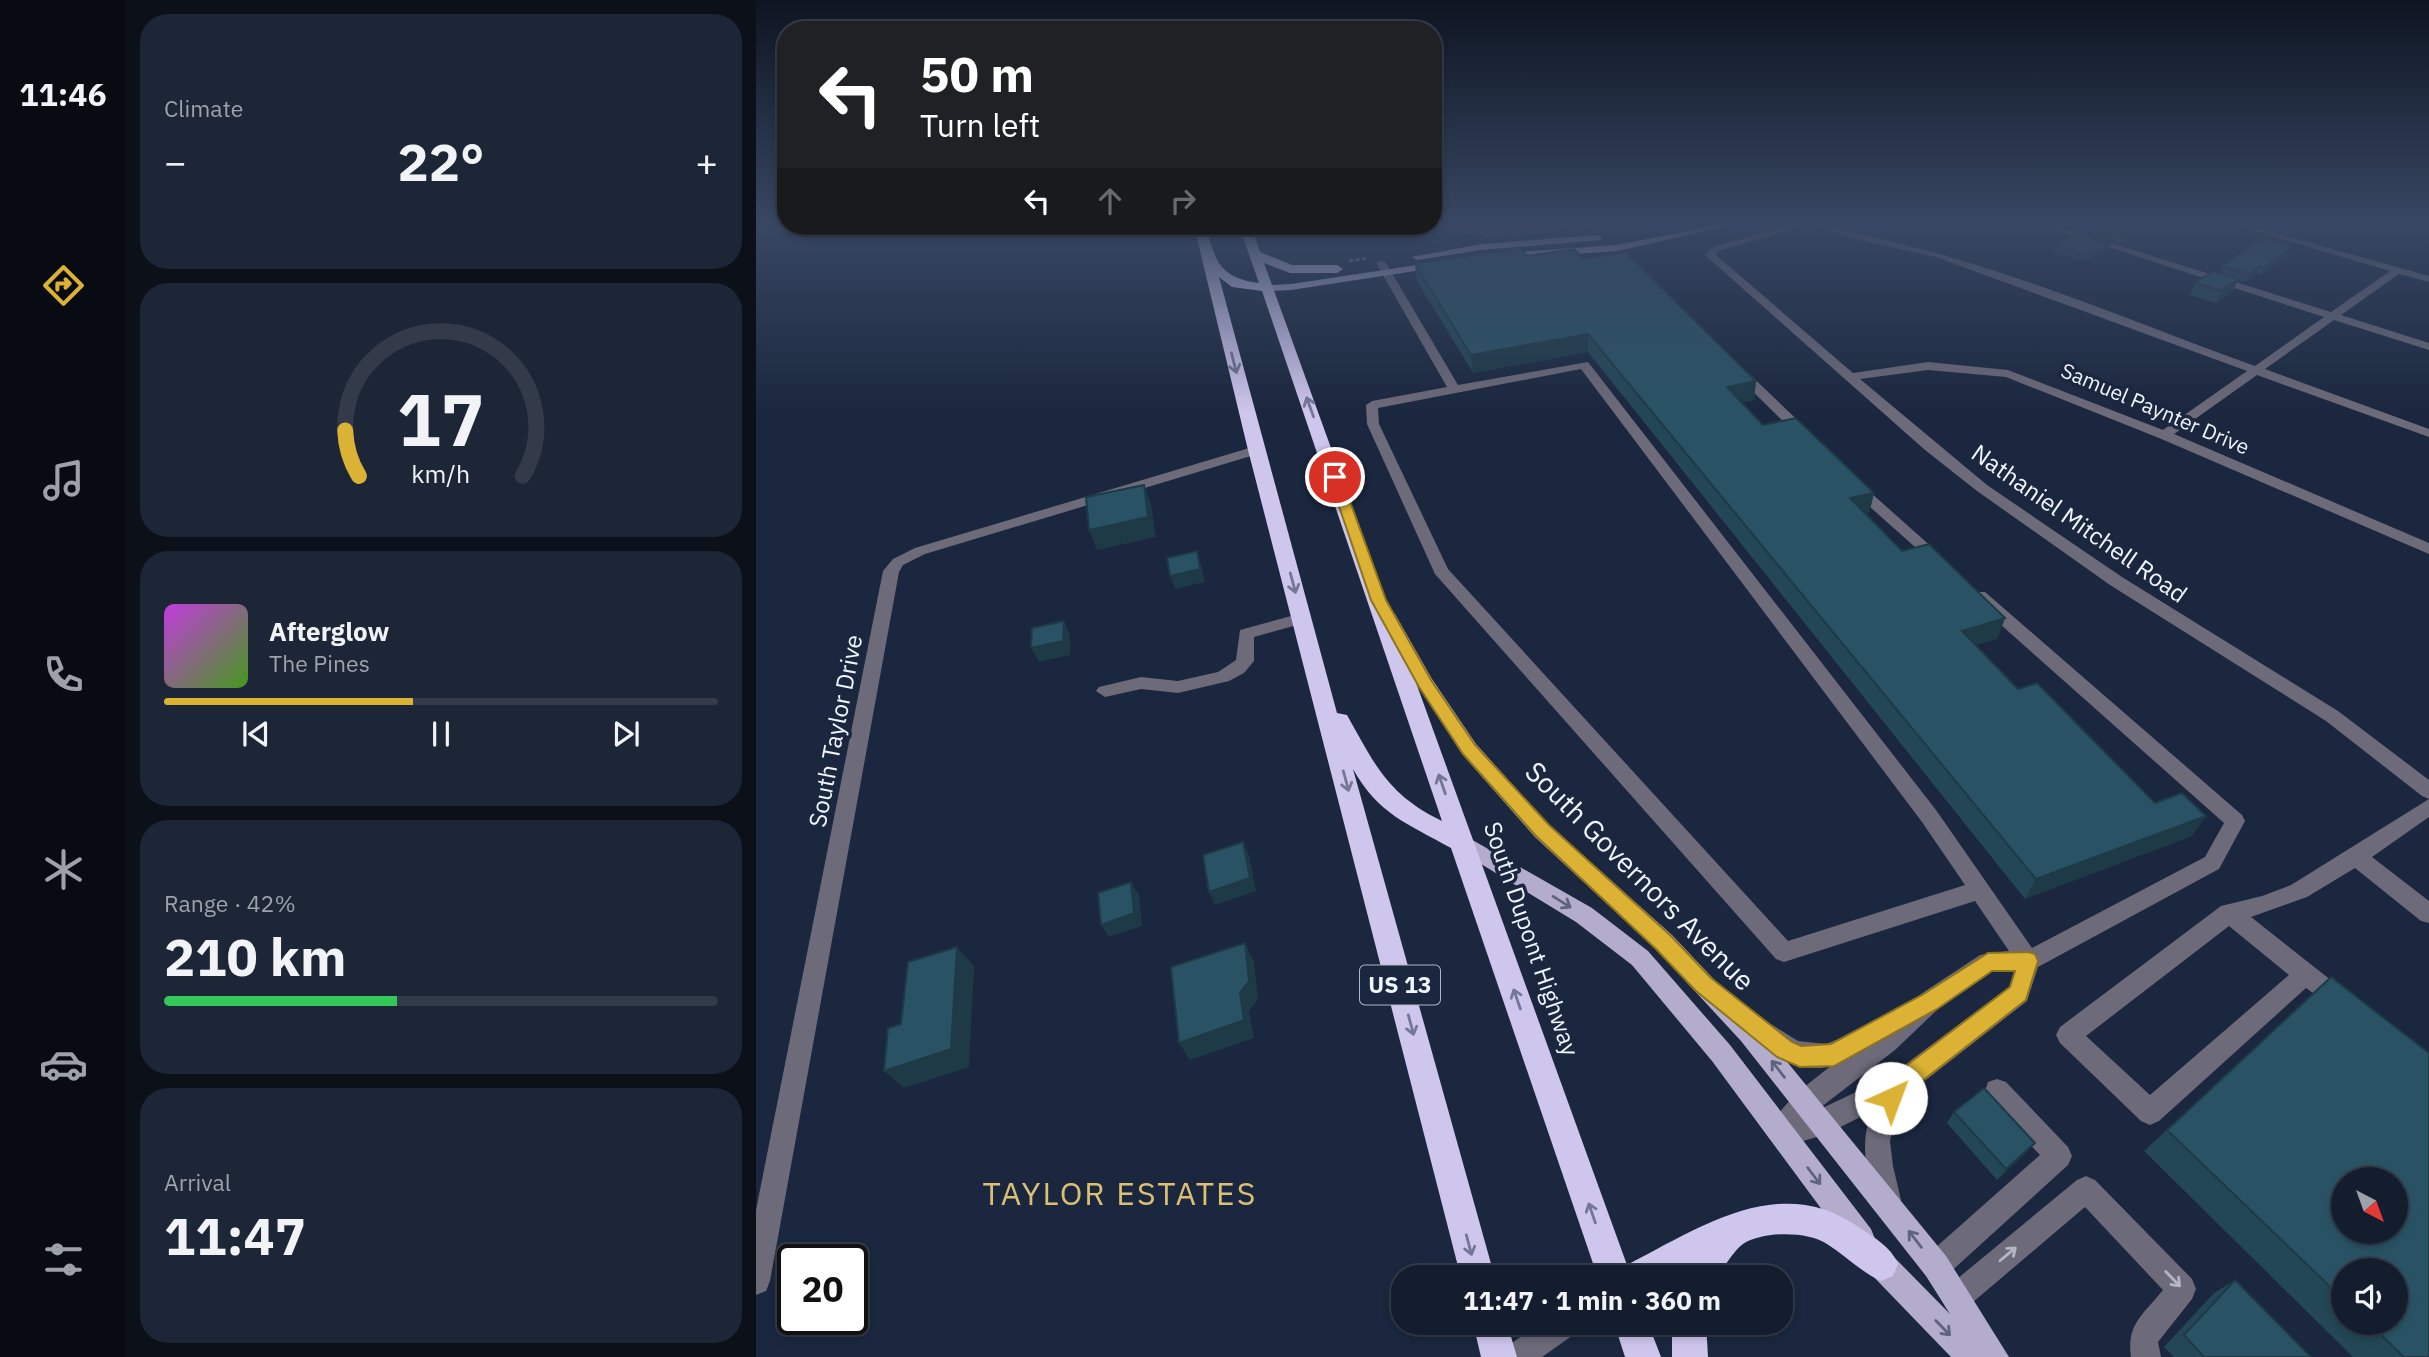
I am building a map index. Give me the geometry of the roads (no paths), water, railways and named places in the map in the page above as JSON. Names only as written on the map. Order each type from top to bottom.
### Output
[{"type":"highway","name":"US 13","points":[[1215,286],[1256,450],[1475,1265]]},
{"type":"highway","points":[[1224,324],[1228,305],[1262,286]]},
{"type":"highway","name":"South Dupont Highway","points":[[1263,286],[1379,600],[1610,1265]]},
{"type":"highway","points":[[1322,692],[1368,774],[1383,794],[1398,807],[1462,842]]},
{"type":"highway","points":[[1664,1265],[1732,1231],[1792,1217],[1821,1222],[1881,1264]]},
{"type":"highway","points":[[1705,1265],[1732,1231]]},
{"type":"highway","points":[[1493,1335],[1499,1357]]},
{"type":"highway","points":[[1635,1335],[1643,1357]]},
{"type":"highway","points":[[1689,1335],[1690,1357]]},
{"type":"main road","name":"South Governors Avenue","points":[[1379,600],[1425,683],[1469,750],[1542,831],[1664,942],[1749,1033],[1936,1266],[1994,1357]]},
{"type":"main road","points":[[1462,842],[1584,915],[1640,958],[1721,1053],[1881,1264],[1972,1357]]},
{"type":"street","points":[[1394,286],[1454,389]]},
{"type":"street","name":"Nathaniel Mitchell Road","points":[[1745,286],[1982,488],[2116,581],[2332,716],[2429,791]]},
{"type":"street","points":[[2025,286],[2429,433]]},
{"type":"street","points":[[2239,286],[2429,347]]},
{"type":"street","points":[[2164,435],[2375,286]]},
{"type":"street","points":[[1724,356],[1812,442]]},
{"type":"street","points":[[1979,890],[1784,952],[1441,571],[1373,424],[1372,405],[1584,365],[1929,816],[2028,961]]},
{"type":"street","name":"Samuel Paynter Drive","points":[[1851,377],[1928,366],[1993,371],[2042,384],[2429,549]]},
{"type":"street","name":"South Taylor Drive","points":[[756,1281],[891,571],[898,562],[920,551],[1256,450]]},
{"type":"street","points":[[1703,984],[1768,1038],[1800,1056],[1834,1055],[1929,1002],[1988,962],[2028,961],[2212,863],[2235,821],[1880,511],[1841,472]]},
{"type":"street","points":[[1105,691],[1141,683],[1178,687],[1223,677],[1238,669],[1245,661],[1246,634],[1302,618]]},
{"type":"street","points":[[2306,974],[2150,1112],[2068,1035],[2229,913],[2264,905],[2299,891],[2356,858],[2429,807]]},
{"type":"street","points":[[2356,858],[2429,914]]},
{"type":"street","points":[[2229,913],[2357,1015]]},
{"type":"street","points":[[1781,1132],[1813,1113],[1899,1085],[2019,993],[2028,961]]},
{"type":"street","points":[[1813,1113],[1837,1077],[1887,1042],[1929,1002]]},
{"type":"street","points":[[1890,1208],[1877,1157],[1878,1125],[1899,1085]]},
{"type":"street","points":[[1936,1266],[2059,1156],[1997,1091]]},
{"type":"street","points":[[1956,1298],[2086,1188],[2182,1289],[2143,1338],[2146,1357]]},
{"type":"street","points":[[1516,1357],[1548,1335]]},
{"type":"district","name":"TAYLOR ESTATES","points":[[1120,1194]]}]
